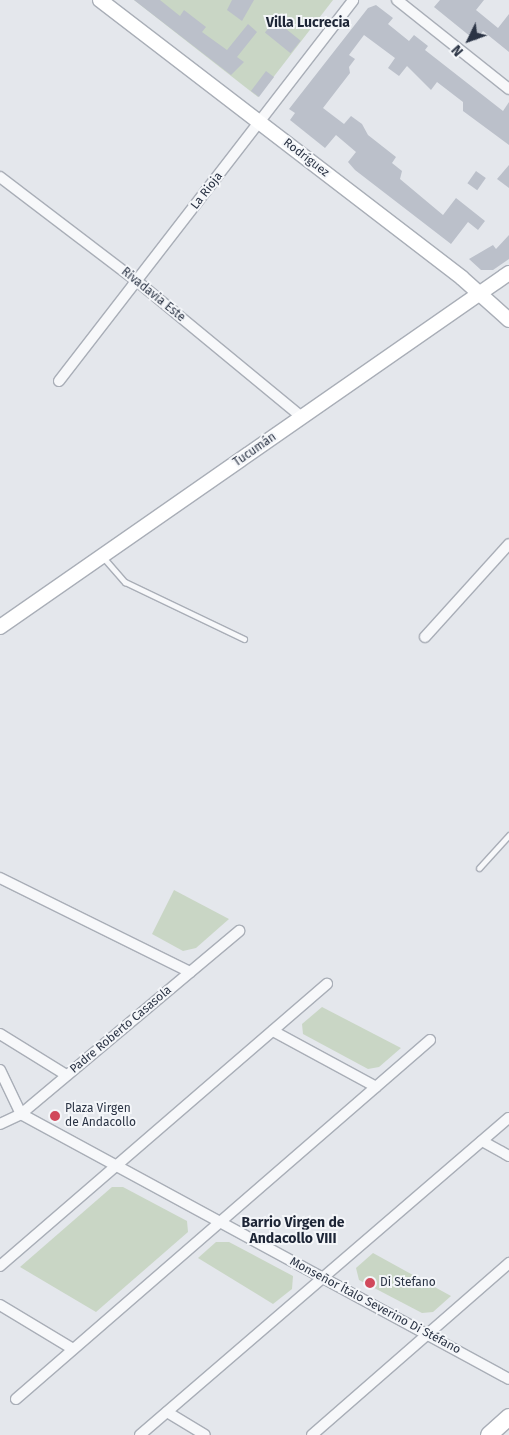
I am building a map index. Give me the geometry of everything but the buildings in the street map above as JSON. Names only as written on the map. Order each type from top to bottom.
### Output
[{"type":"main road","name":"Rodríguez","points":[[100,0],[480,294],[509,320]]},
{"type":"main road","name":"Tucumán","points":[[0,627],[509,273]]},
{"type":"main road","points":[[489,1435],[509,1417]]},
{"type":"street","name":"La Rioja","points":[[59,382],[138,282],[353,0]]},
{"type":"street","points":[[397,0],[509,89]]},
{"type":"street","name":"Rivadavia Este","points":[[0,177],[138,282],[302,417]]},
{"type":"street","points":[[425,637],[509,544]]},
{"type":"street","points":[[0,878],[190,972]]},
{"type":"street","name":"Padre Roberto Casasola","points":[[0,1124],[21,1114],[239,931]]},
{"type":"street","points":[[0,1266],[327,984]]},
{"type":"street","points":[[273,1031],[376,1087]]},
{"type":"street","points":[[0,1034],[66,1076]]},
{"type":"street","points":[[16,1399],[430,1040]]},
{"type":"street","points":[[0,1070],[21,1114]]},
{"type":"street","name":"Monseñor Ítalo Severino Di Stéfano","points":[[21,1114],[114,1167],[222,1222],[321,1279],[428,1334],[509,1379]]},
{"type":"street","points":[[140,1435],[509,1118]]},
{"type":"street","points":[[482,1141],[509,1156]]},
{"type":"street","points":[[312,1435],[509,1263]]},
{"type":"street","points":[[0,1305],[73,1349]]},
{"type":"street","points":[[167,1412],[205,1435]]},
{"type":"lane","points":[[102,556],[125,582],[244,639]]},
{"type":"lane","points":[[479,868],[509,834]]},
{"type":"green space","points":[[134,0],[333,0],[258,97]]},
{"type":"green space","points":[[174,890],[229,919],[196,948],[183,951],[152,934]]},
{"type":"green space","points":[[322,1007],[401,1048],[379,1067],[368,1069],[303,1034],[302,1024]]},
{"type":"green space","points":[[112,1187],[123,1187],[187,1221],[188,1232],[96,1312],[20,1267]]},
{"type":"green space","points":[[216,1242],[229,1242],[293,1276],[292,1289],[273,1304],[198,1258]]},
{"type":"green space","points":[[373,1253],[451,1296],[433,1312],[422,1313],[359,1280],[356,1268]]},
{"type":"place","name":"Plaza Virgen de Andacollo","points":[[55,1116]]},
{"type":"place","name":"Di Stefano","points":[[370,1283]]},
{"type":"district","name":"Villa Lucrecia","points":[[308,23]]},
{"type":"district","name":"Barrio Virgen de Andacollo VIII","points":[[293,1232]]}]
